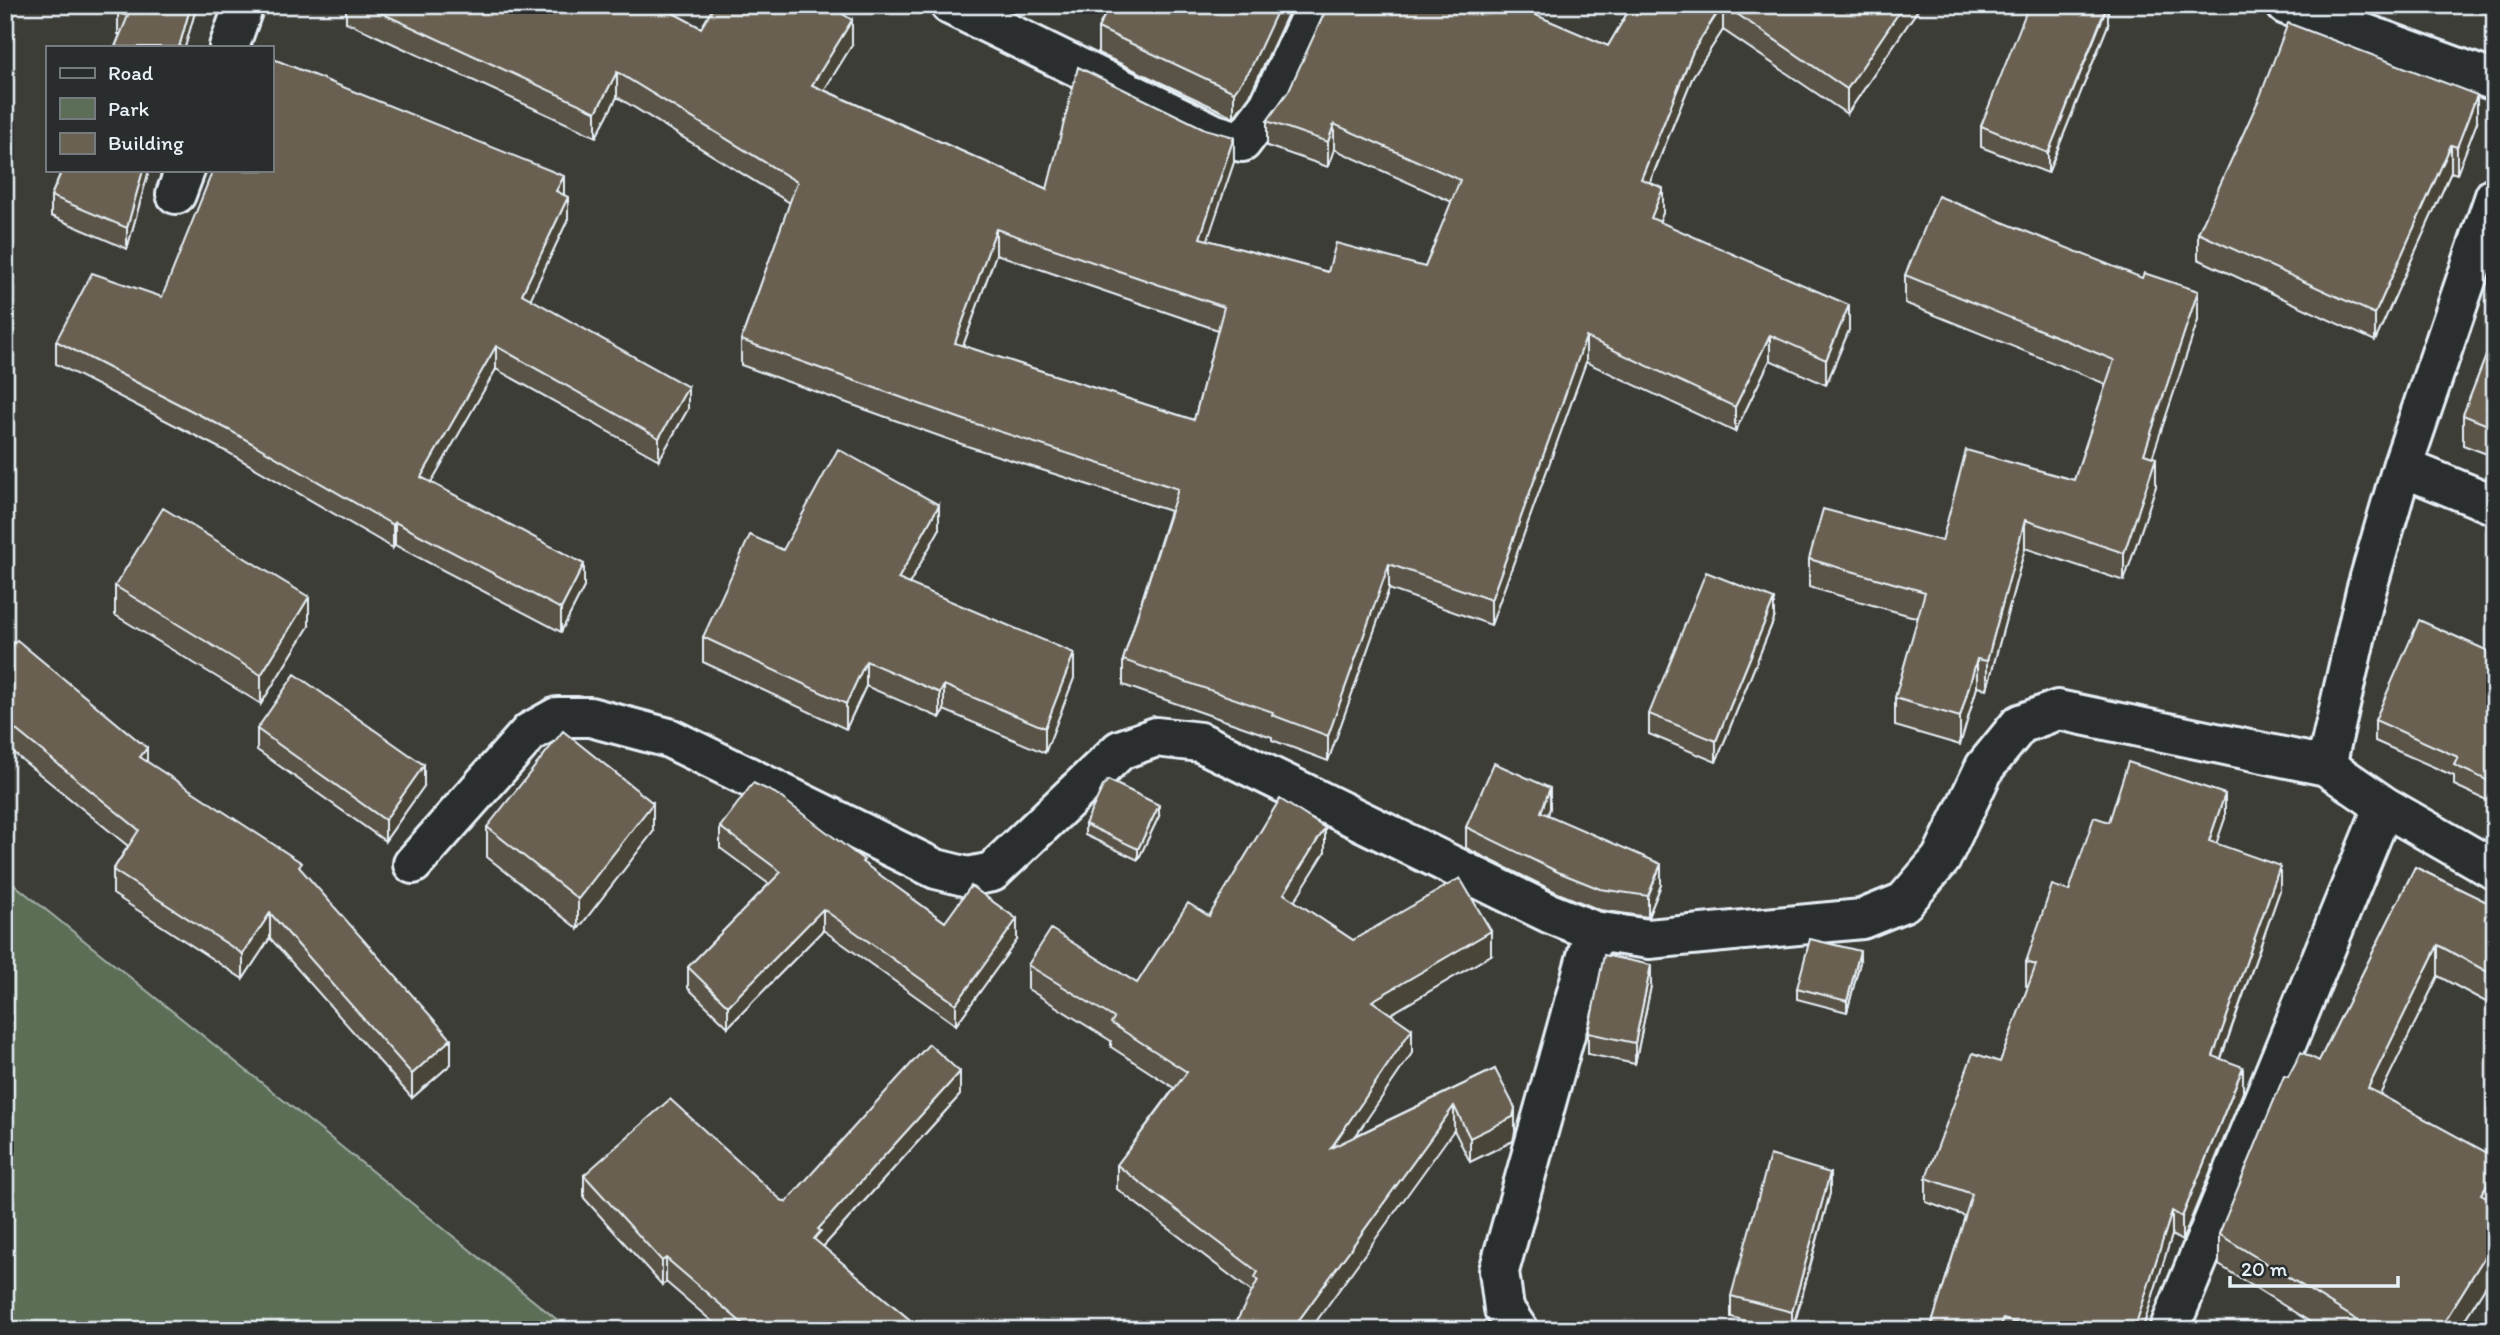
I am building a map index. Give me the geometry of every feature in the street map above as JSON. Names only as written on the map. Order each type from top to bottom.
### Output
[{"type":"street","points":[[229,46],[244,5]]},
{"type":"street","points":[[950,5],[1214,134],[1242,142],[1269,106],[1316,5]]},
{"type":"street","points":[[2286,5],[2495,81]]},
{"type":"street","points":[[2326,766],[2366,591],[2402,467],[2495,196]]},
{"type":"street","points":[[2402,467],[2495,505]]},
{"type":"street","points":[[413,864],[530,732],[557,717],[590,717],[669,738],[936,869],[968,877],[992,872],[1120,750],[1156,737],[1200,741],[1536,906],[1594,931],[1649,939],[1663,938],[1862,919],[1904,902],[1941,859],[1985,767],[2020,724],[2058,710],[2326,766],[2384,806],[2495,870]]},
{"type":"street","points":[[2169,1330],[2384,806]]},
{"type":"street","points":[[1518,1330],[1504,1309],[1499,1271],[1594,931]]},
{"type":"green space","points":[[5,877],[570,1330],[5,1330]]},
{"type":"building","points":[[120,5],[191,5],[179,46],[115,46],[128,16],[118,13]]},
{"type":"building","points":[[364,5],[658,5],[701,28],[715,5],[829,5],[852,20],[812,85],[1047,189],[1078,67],[1205,129],[1234,137],[1200,238],[1328,272],[1336,243],[1425,267],[1460,180],[1334,124],[1328,142],[1267,121],[1289,90],[1328,5],[1512,5],[1608,46],[1632,5],[1722,5],[1693,51],[1641,179],[1663,188],[1651,218],[1849,305],[1826,360],[1770,335],[1735,407],[1586,337],[1491,600],[1389,564],[1328,736],[1272,715],[1273,712],[1123,660],[1178,489],[967,421],[741,340],[797,182],[617,72],[596,112]],"holes":[[[996,229],[1224,307],[1194,420],[955,343]]]},
{"type":"building","points":[[1110,5],[1280,5],[1250,70],[1234,92],[1098,28]]},
{"type":"building","points":[[1724,5],[1904,5],[1847,89]]},
{"type":"building","points":[[2029,5],[2107,5],[2048,153],[1981,126]]},
{"type":"building","points":[[2288,23],[2477,95],[2457,147],[2451,145],[2375,314],[2198,233],[2259,99]]},
{"type":"building","points":[[273,59],[564,176],[556,191],[568,197],[522,294],[688,387],[659,438],[496,346],[421,477],[584,564],[561,609],[395,522],[393,525],[229,430],[56,341],[92,273],[162,297],[212,172],[273,172]]},
{"type":"building","points":[[61,172],[142,172],[127,228],[51,196]]},
{"type":"building","points":[[1938,196],[2142,278],[2144,273],[2198,291],[2144,454],[2156,458],[2124,553],[2025,520],[1987,661],[1977,659],[1960,717],[1895,698],[1925,592],[1809,559],[1823,509],[1942,541],[1966,450],[2074,480],[2114,360],[1905,275]]},
{"type":"building","points":[[2495,333],[2495,428],[2463,415]]},
{"type":"building","points":[[838,449],[939,505],[898,579],[1074,653],[1045,728],[944,685],[940,693],[866,661],[846,704],[703,637],[750,535],[783,550]]},
{"type":"building","points":[[163,508],[309,597],[261,675],[115,586]]},
{"type":"building","points":[[1706,572],[1774,599],[1716,741],[1649,714]]},
{"type":"building","points":[[2419,620],[2495,654],[2495,784],[2454,765],[2458,757],[2375,720]]},
{"type":"building","points":[[17,640],[147,748],[140,757],[302,863],[299,867],[451,1039],[412,1074],[270,913],[243,954],[113,870],[139,830],[5,721],[5,654]]},
{"type":"building","points":[[295,674],[424,765],[385,820],[257,729]]},
{"type":"building","points":[[563,731],[653,803],[578,899],[487,827]]},
{"type":"building","points":[[2128,762],[2225,794],[2209,841],[2280,866],[2213,1056],[2243,1067],[2182,1217],[2172,1211],[2134,1330],[2038,1330],[2003,1319],[2000,1330],[1930,1330],[1972,1194],[1926,1178],[1973,1053],[2000,1062],[2036,965],[2026,962],[2052,885],[2069,891],[2094,817],[2109,822]]},
{"type":"building","points":[[1494,763],[1550,788],[1541,812],[1661,864],[1648,896],[1600,889],[1558,872],[1466,827]]},
{"type":"building","points":[[1108,780],[1159,805],[1138,849],[1085,824]]},
{"type":"building","points":[[753,783],[775,793],[864,860],[862,862],[945,922],[971,886],[1017,919],[956,1004],[823,909],[728,1006],[688,967],[781,872],[720,827]]},
{"type":"building","points":[[1280,799],[1325,828],[1284,894],[1353,940],[1460,878],[1491,931],[1372,1001],[1412,1029],[1331,1148],[1495,1069],[1515,1108],[1513,1117],[1470,1138],[1454,1106],[1299,1320],[1317,1330],[1232,1330],[1258,1280],[1255,1277],[1258,1272],[1117,1165],[1187,1072],[1111,1023],[1114,1018],[1028,965],[1051,929],[1137,983],[1188,903],[1209,916]]},
{"type":"building","points":[[2415,867],[2495,906],[2495,976],[2438,945],[2368,1088],[2495,1157],[2495,1172],[2481,1194],[2495,1202],[2495,1240],[2439,1330],[2373,1330],[2219,1234],[2284,1076],[2288,1077],[2301,1052],[2319,1061]]},
{"type":"building","points":[[1810,939],[1860,951],[1847,1001],[1797,988]]},
{"type":"building","points":[[1604,955],[1651,965],[1635,1043],[1588,1033]]},
{"type":"building","points":[[929,1044],[960,1072],[818,1229],[821,1231],[814,1239],[922,1330],[750,1330],[666,1258],[662,1261],[584,1175],[670,1099],[786,1202]]},
{"type":"building","points":[[1770,1155],[1830,1173],[1792,1312],[1731,1296]]}]
